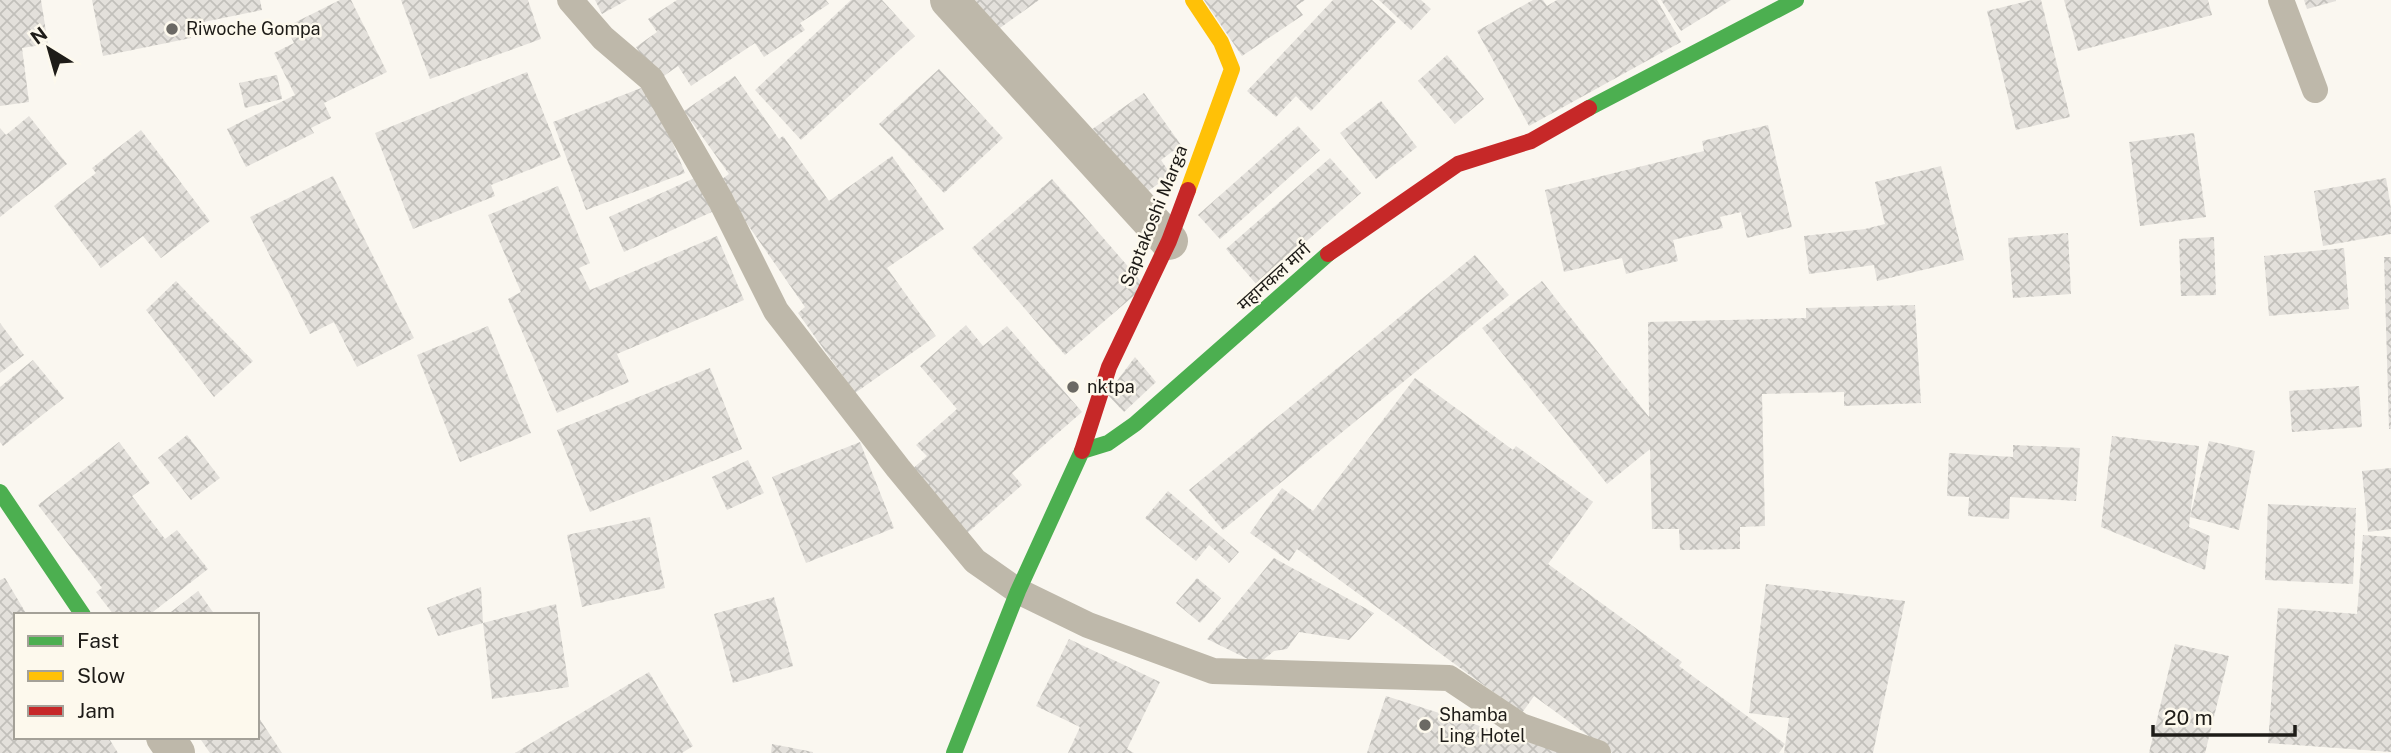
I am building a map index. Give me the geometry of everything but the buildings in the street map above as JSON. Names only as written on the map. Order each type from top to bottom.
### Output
[{"type":"main road","name":"Saptakoshi Marga","points":[[1082,451],[1109,367],[1169,241],[1232,69],[1221,42],[1193,0]]},
{"type":"main road","name":"महानकल मार्ग","points":[[1082,451],[1108,443],[1135,424],[1332,251],[1458,164],[1531,141],[1606,98],[1796,0]]},
{"type":"main road","points":[[954,753],[1018,592],[1082,451]]},
{"type":"main road","points":[[0,492],[82,613]]},
{"type":"street","points":[[949,0],[1169,241]]},
{"type":"lane","points":[[570,0],[603,38],[651,79],[720,199],[776,311],[898,468],[975,561],[1018,592],[1088,625],[1213,671],[1449,678],[1521,726],[1598,753]]},
{"type":"lane","points":[[2281,0],[2315,90]]},
{"type":"traffic: fast","points":[[1589,108],[1796,0]]},
{"type":"traffic: fast","points":[[954,753],[1018,591],[1082,451],[1108,443],[1135,424],[1328,254]]},
{"type":"traffic: fast","points":[[0,492],[82,613]]},
{"type":"traffic: slow","points":[[1188,190],[1232,69],[1221,42],[1193,0]]},
{"type":"traffic: jam","points":[[1328,254],[1458,164],[1531,141],[1589,108]]},
{"type":"traffic: jam","points":[[1082,451],[1109,367],[1169,241],[1188,190]]},
{"type":"place","name":"Riwoche Gompa","points":[[172,29]]},
{"type":"place","name":"nktpa","points":[[1073,387]]},
{"type":"place","name":"Shamba Ling Hotel","points":[[1425,725]]}]
